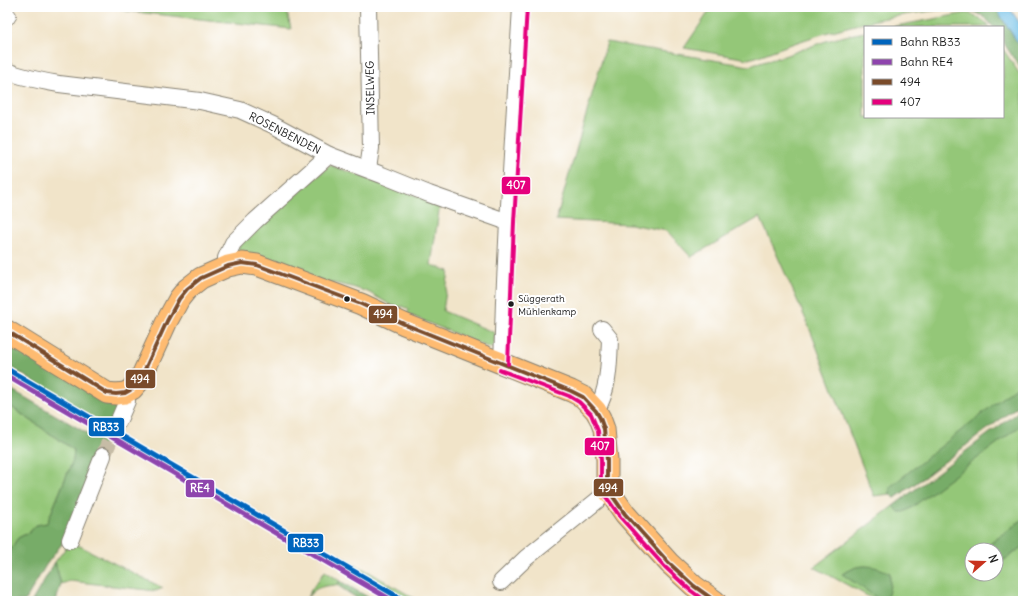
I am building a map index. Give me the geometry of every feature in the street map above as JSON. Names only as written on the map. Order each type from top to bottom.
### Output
[{"type":"main road","points":[[7,331],[107,393],[116,394],[125,393],[132,389],[140,380],[157,342],[179,299],[187,288],[201,278],[228,266],[242,263],[257,265],[361,304],[404,324],[572,391],[583,398],[596,411],[604,429],[607,480],[610,491],[625,514],[669,563],[694,586],[715,601]]},
{"type":"street","name":"INSELWEG","points":[[368,7],[371,148],[368,170]]},
{"type":"street","points":[[502,364],[508,222],[521,7]]},
{"type":"street","name":"ROSENBENDEN","points":[[7,71],[38,80],[59,84],[200,102],[240,110],[273,125],[329,155],[429,194],[508,222]]},
{"type":"street","points":[[228,266],[226,258],[233,243],[255,221],[329,155]]},
{"type":"street","points":[[596,411],[602,401],[608,369],[610,339],[602,329]]},
{"type":"street","points":[[118,422],[127,402],[125,393]]},
{"type":"street","points":[[70,540],[103,456]]},
{"type":"street","points":[[501,582],[526,558],[610,491]]},
{"type":"green space","points":[[117,7],[286,7],[291,29],[126,11]]},
{"type":"green space","points":[[712,7],[958,8],[881,19],[843,28],[748,59],[684,48]]},
{"type":"green space","points":[[961,7],[995,7],[1023,51],[1023,72],[1004,44],[1004,26],[992,26],[983,16],[975,12],[960,9]]},
{"type":"green space","points":[[966,13],[972,14],[988,26],[895,26]]},
{"type":"green space","points":[[864,32],[864,118],[1004,118],[1004,50],[1023,79],[1023,402],[895,498],[890,494],[874,496],[807,322],[760,217],[691,257],[667,231],[630,224],[556,220],[607,42],[749,66],[849,35]]},
{"type":"green space","points":[[330,165],[440,204],[431,265],[449,271],[443,311],[495,333],[494,346],[490,348],[407,314],[409,310],[402,306],[398,309],[368,292],[319,280],[273,260],[243,256],[239,253],[238,248],[241,242]]},
{"type":"green space","points":[[7,341],[119,410],[109,428],[7,365]]},
{"type":"green space","points":[[1023,381],[1023,402],[895,498],[890,494],[890,487]]},
{"type":"green space","points":[[7,387],[104,443],[67,537],[46,565],[25,601],[7,601],[7,555],[18,538],[30,532],[36,525],[47,523],[73,460],[74,450],[7,404]]},
{"type":"green space","points":[[7,404],[74,450],[73,460],[47,523],[36,525],[30,532],[18,538],[7,555]]},
{"type":"green space","points":[[1023,408],[1023,424],[911,508],[904,512],[899,512],[893,506]]},
{"type":"green space","points":[[1023,424],[1023,519],[993,542],[964,542],[964,582],[1004,582],[1004,560],[1023,546],[1023,601],[877,601],[814,567],[893,506],[899,512]]},
{"type":"green space","points":[[1023,519],[1023,546],[1004,560],[1004,542],[993,542]]},
{"type":"green space","points":[[72,542],[163,588],[156,591],[70,581],[61,584],[55,562]]},
{"type":"green space","points":[[338,554],[419,601],[412,601],[336,557]]},
{"type":"green space","points":[[55,562],[61,584],[56,601],[32,601]]},
{"type":"green space","points":[[864,566],[878,568],[890,573],[888,595],[880,600],[842,574],[856,567]]},
{"type":"green space","points":[[325,571],[340,581],[337,585],[324,586],[317,589],[308,597],[311,590]]},
{"type":"green space","points":[[340,581],[375,601],[361,601],[337,585]]},
{"type":"water","points":[[995,7],[1009,7],[1023,28],[1023,51]]},
{"type":"tunnel","points":[[103,456],[118,422]]},
{"type":"rail line","name":"RB33","points":[[7,369],[405,601]]},
{"type":"rail line","name":"RE4","points":[[7,376],[393,601]]},
{"type":"transit line","name":"407","points":[[508,364],[514,222],[527,7]]},
{"type":"transit line","name":"494","points":[[7,331],[107,393],[116,394],[125,393],[132,389],[140,380],[167,321],[179,299],[187,289],[201,278],[228,266],[242,263],[257,265],[361,304],[404,324],[583,397],[596,411],[604,429],[609,491],[625,514],[669,563],[694,586],[715,601]]},
{"type":"transit line","name":"407","points":[[500,370],[569,396],[579,402],[591,414],[598,431],[601,460],[601,481],[604,494],[621,518],[665,567],[690,590],[705,601]]},
{"type":"place","name":"Süggerath Mühlenkamp","points":[[511,304]]}]
